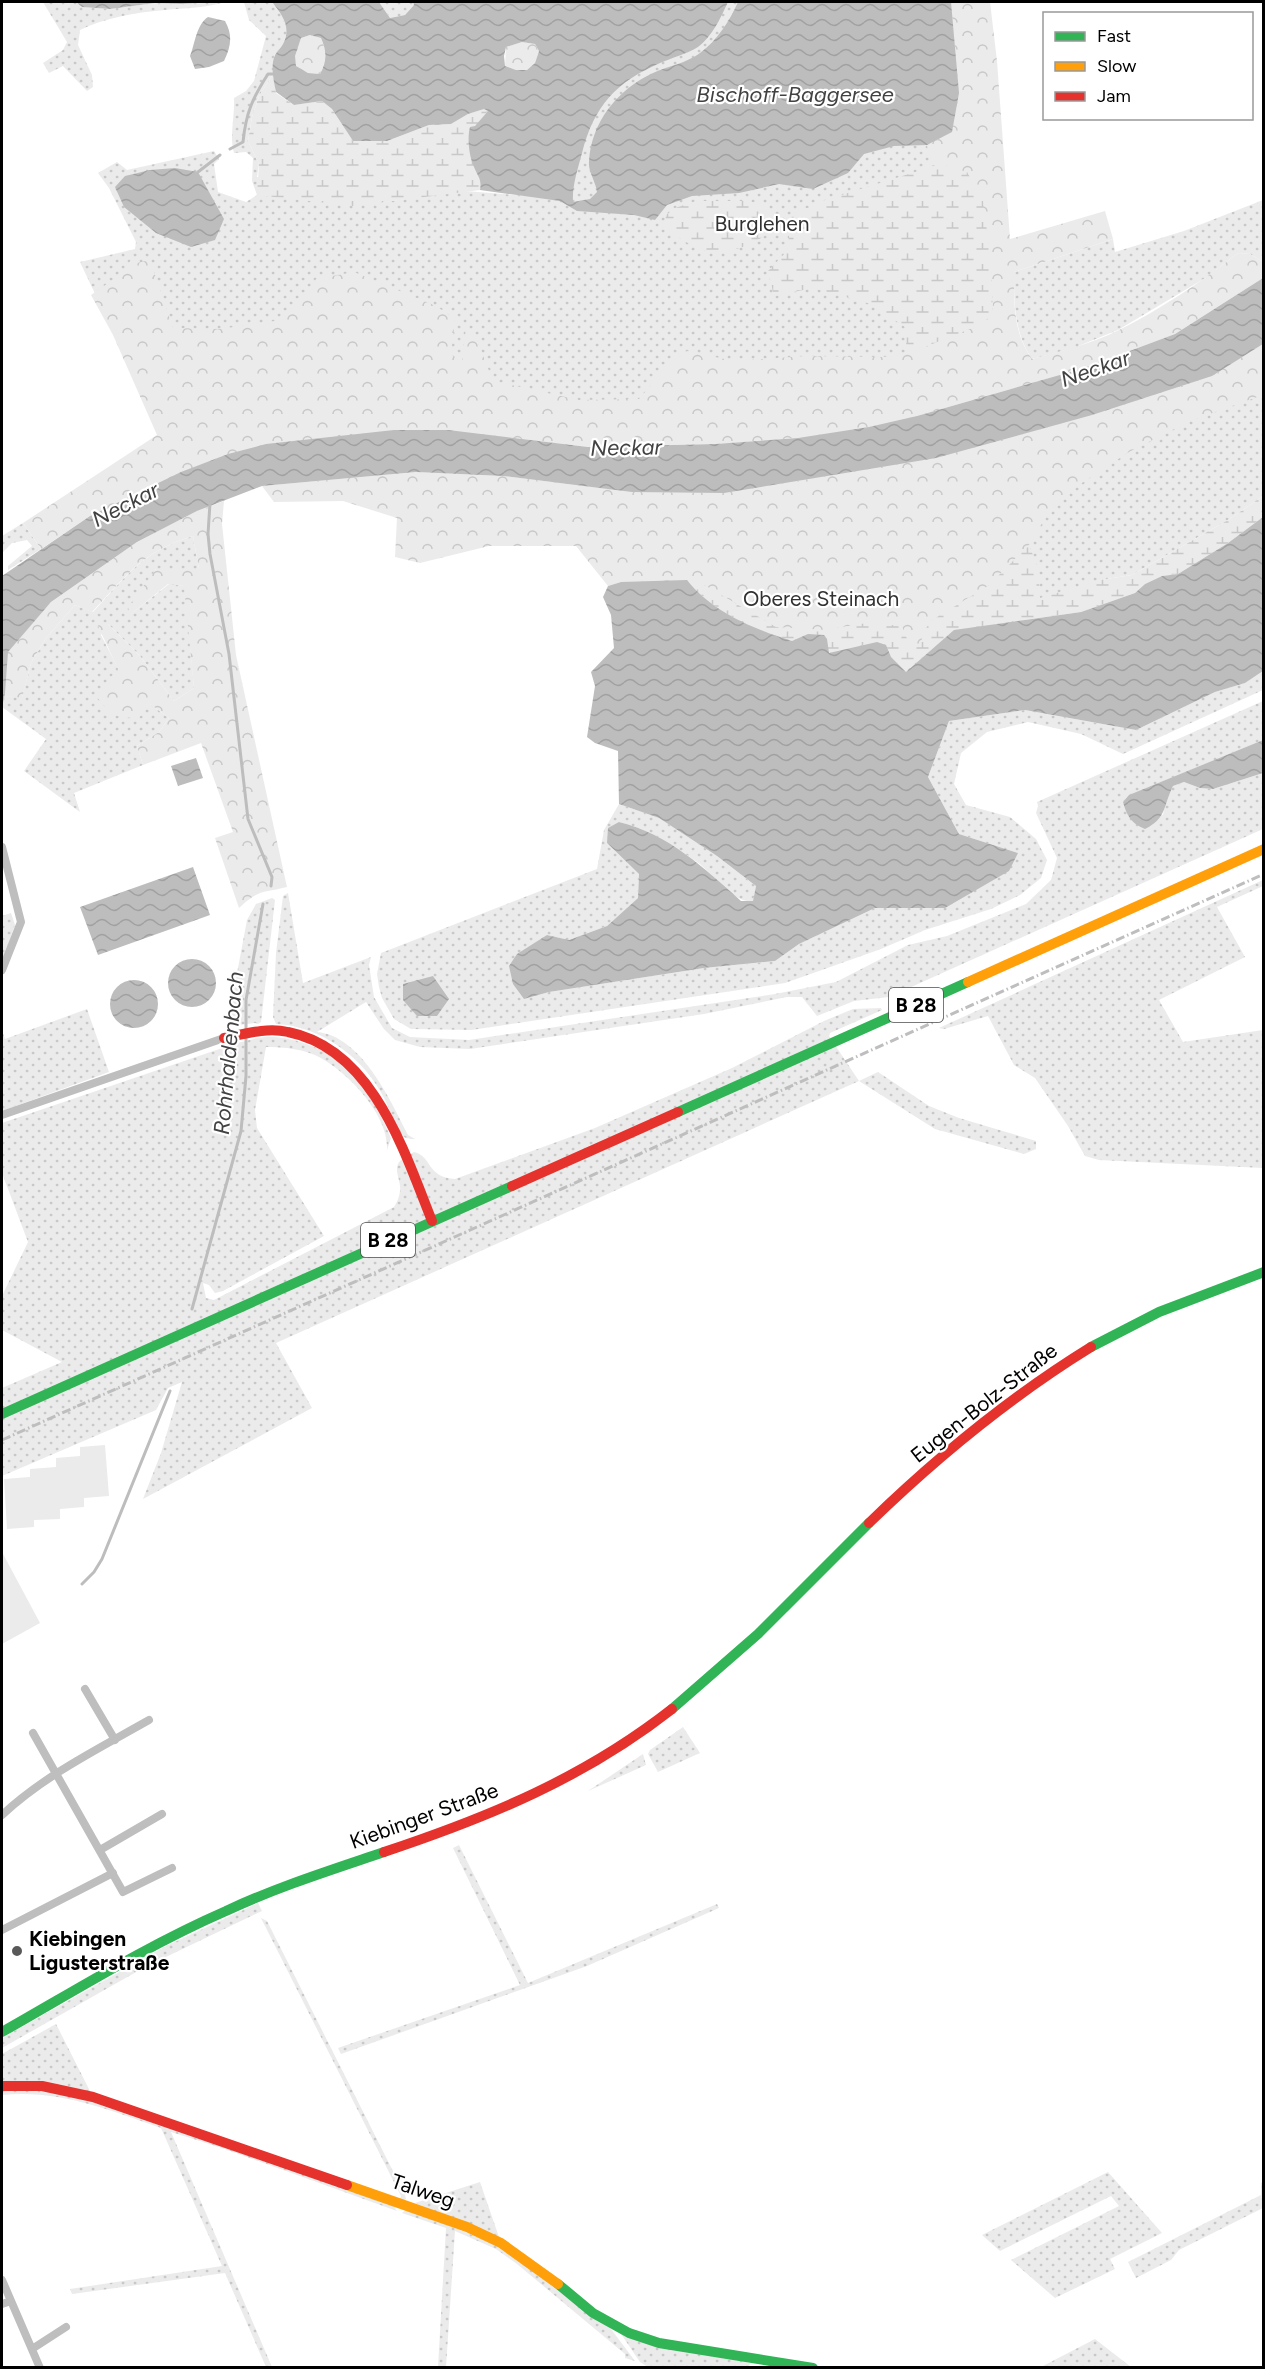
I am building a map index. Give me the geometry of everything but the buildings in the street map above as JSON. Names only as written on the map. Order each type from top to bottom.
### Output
[{"type":"street","points":[[2,847],[21,922],[2,970]]},
{"type":"street","name":"B 28","points":[[2,1414],[770,1072],[1263,849]]},
{"type":"street","points":[[2,1115],[229,1037],[285,1030],[319,1041],[341,1055],[373,1091],[390,1121],[432,1221]]},
{"type":"street","name":"Eugen-Bolz-Straße","points":[[819,1573],[930,1467],[1009,1402],[1051,1372],[1107,1338],[1148,1317],[1263,1272]]},
{"type":"street","name":"Kiebinger Straße","points":[[2,2032],[157,1945],[226,1910],[289,1885],[479,1818],[529,1797],[586,1768],[640,1734],[698,1689],[819,1573]]},
{"type":"street","points":[[85,1689],[115,1740]]},
{"type":"street","points":[[2,1815],[24,1794],[56,1772],[149,1720]]},
{"type":"street","points":[[33,1733],[123,1892],[172,1868]]},
{"type":"street","points":[[100,1850],[162,1814]]},
{"type":"street","points":[[2,1930],[112,1873]]},
{"type":"street","name":"Talweg","points":[[2,2086],[42,2086],[93,2097],[467,2227],[501,2243],[593,2313],[629,2333],[670,2345],[813,2367]]},
{"type":"street","points":[[2,2280],[40,2367]]},
{"type":"street","points":[[2,2304],[11,2301]]},
{"type":"street","points":[[32,2349],[66,2327]]},
{"type":"green space","points":[[43,2],[76,2],[82,7],[110,9],[155,3],[225,2],[203,7],[133,14],[100,22],[80,30],[78,45],[92,75],[93,87],[87,91],[63,66],[49,73],[43,63],[63,50],[67,42]]},
{"type":"green space","name":"Burglehen","points":[[244,2],[272,2],[288,30],[283,44],[274,56],[273,74],[259,96],[252,117],[248,141],[259,164],[257,177],[383,202],[465,191],[529,196],[647,2],[984,2],[1005,311],[1038,386],[178,470],[80,262],[135,249],[136,242],[109,188],[98,173],[117,162],[127,170],[214,151],[219,159],[214,164],[218,192],[246,202],[257,195],[252,181],[253,158],[246,152],[234,153],[232,140],[234,98],[246,91],[254,81],[266,36],[249,20]],"holes":[[[115,187],[210,197],[223,219]]]},
{"type":"green space","points":[[379,2],[413,2],[414,5],[405,15],[390,18]]},
{"type":"green space","points":[[951,2],[990,2],[997,61],[1010,239],[1105,211],[1113,239],[1014,272],[1018,328],[1032,359],[1087,343],[1119,330],[1180,294],[1238,253],[1250,254],[1263,262],[1263,278],[1175,334],[1084,368],[917,416],[869,427],[798,438],[715,444],[588,447],[448,430],[394,430],[339,435],[150,488],[90,516],[41,549],[23,523],[157,435],[113,335],[91,295],[121,274],[133,257],[137,263],[150,260],[173,328],[220,329],[281,320],[301,302],[316,279],[354,272],[436,306],[455,319],[451,355],[462,362],[466,327],[475,335],[493,381],[579,400],[639,399],[670,363],[687,351],[734,361],[806,356],[883,357],[907,354],[993,314],[991,263],[983,200],[941,164],[930,166],[927,145],[952,132],[959,93]]},
{"type":"green space","points":[[310,35],[321,38],[324,48],[325,60],[320,74],[308,73],[296,66],[294,56],[301,38]]},
{"type":"green space","points":[[522,42],[535,44],[539,51],[535,63],[527,70],[516,70],[505,66],[506,47]]},
{"type":"green space","points":[[273,74],[276,93],[294,105],[322,101],[332,109],[353,141],[387,141],[429,125],[451,124],[468,114],[484,109],[488,111],[475,128],[470,144],[470,153],[482,181],[480,190],[353,206],[257,195],[259,164],[248,141],[252,117],[259,96]]},
{"type":"green space","points":[[941,164],[967,172],[983,200],[991,263],[993,315],[975,327],[907,354],[905,327],[871,304],[813,288],[774,296],[768,271],[787,251],[792,215],[822,201]]},
{"type":"green space","points":[[1263,200],[1263,262],[1250,254],[1238,253],[1207,277],[1118,330],[1071,349],[1032,359],[1018,328],[1014,272],[1113,239],[1115,252],[1184,231]]},
{"type":"green space","points":[[696,201],[747,201],[763,204],[772,216],[769,233],[741,248],[715,252],[702,250],[677,236],[665,224],[666,215],[675,208]]},
{"type":"green space","points":[[1263,344],[1263,395],[1190,421],[1129,452],[1056,500],[1029,545],[988,586],[929,622],[920,644],[909,644],[867,623],[824,630],[776,627],[704,585],[621,582],[608,586],[576,546],[489,546],[420,563],[395,557],[397,518],[343,501],[274,502],[262,486],[416,472],[503,476],[632,492],[724,493],[936,458],[1092,415],[1212,376]]},
{"type":"green space","name":"Oberes Steinach","points":[[1263,353],[1263,496],[1228,520],[1132,575],[1100,580],[801,737],[543,484]]},
{"type":"green space","points":[[1263,496],[1263,517],[1228,543],[1178,574],[1162,576],[1145,584],[1135,593],[1081,612],[954,630],[905,672],[891,657],[886,645],[877,642],[828,653],[827,639],[808,634],[792,641],[763,631],[721,610],[687,580],[704,585],[776,627],[824,630],[867,623],[902,626],[909,644],[920,644],[929,622],[988,586],[1029,545],[1038,568],[1040,598],[1100,580],[1132,575],[1228,520]]},
{"type":"green space","points":[[224,501],[222,524],[236,655],[287,887],[257,895],[239,908],[215,838],[233,832],[201,743],[143,765],[137,746],[159,732],[169,718],[150,704],[138,719],[112,715],[95,695],[118,669],[98,626],[101,622],[107,623],[140,656],[174,701],[194,688],[184,586],[168,584],[130,615],[128,607],[156,569],[199,569],[193,536],[148,557],[126,576],[92,612],[75,605],[46,638],[31,663],[22,698],[4,696],[7,652],[51,602],[137,542],[197,511]]},
{"type":"green space","points":[[23,523],[41,549],[8,570],[8,566],[32,546],[27,540],[12,543],[2,553],[2,536]]},
{"type":"green space","points":[[193,536],[199,569],[156,569],[131,614],[169,584],[185,586],[194,688],[174,701],[140,656],[108,624],[101,635],[119,670],[96,695],[150,704],[169,718],[159,732],[137,746],[143,765],[74,793],[80,812],[24,771],[46,739],[2,707],[4,696],[22,697],[31,663],[46,638],[75,605],[93,612],[126,576],[148,557]]},
{"type":"green space","points":[[1263,671],[1263,690],[1123,754],[1081,734],[1028,722],[987,732],[961,753],[954,784],[966,805],[1010,817],[1036,839],[1047,860],[1041,878],[1020,895],[991,909],[925,930],[881,949],[785,983],[471,1030],[411,1029],[394,1019],[382,998],[377,974],[381,953],[597,869],[604,830],[619,804],[659,818],[717,856],[756,886],[753,902],[737,897],[704,867],[669,843],[650,833],[619,822],[607,843],[639,874],[638,898],[607,926],[569,940],[547,935],[524,999],[549,992],[704,968],[775,961],[799,944],[875,908],[945,908],[1018,853],[959,834],[928,777],[949,721],[1025,710],[1136,730],[1215,692],[1245,683]]},
{"type":"green space","points":[[1263,701],[1263,740],[1130,795],[1123,802],[1163,815],[1166,800],[1173,786],[1184,782],[1200,788],[1213,789],[1263,773],[1263,829],[889,997],[854,1001],[817,1016],[802,997],[787,997],[704,1014],[470,1049],[420,1047],[395,1040],[384,1029],[366,1002],[317,1032],[333,1036],[360,1057],[383,1088],[408,1135],[415,1139],[403,1136],[375,1083],[353,1058],[325,1038],[293,1026],[276,1024],[273,1017],[276,953],[283,896],[288,893],[303,983],[371,957],[369,965],[374,997],[392,1028],[410,1037],[469,1040],[775,994],[836,982],[908,945],[947,936],[1026,904],[1051,880],[1057,858],[1036,813],[1037,802]]},
{"type":"green space","points":[[1263,880],[1263,886],[1217,907],[1245,957],[1159,1000],[1183,1042],[1263,1030],[1263,1168],[1099,1160],[1085,1156],[1068,1126],[1035,1078],[1014,1065],[988,1016],[944,1029],[939,1028]]},
{"type":"green space","points":[[272,898],[275,900],[261,1022],[231,1026],[228,1021],[247,920],[256,904]]},
{"type":"green space","points":[[11,913],[15,925],[2,962],[2,916]]},
{"type":"green space","points":[[881,1008],[882,1010],[830,1033],[829,1036],[859,1081],[276,1343],[312,1408],[143,1499],[161,1453],[182,1382],[168,1388],[156,1410],[2,1476],[2,1388],[62,1362],[2,1330],[2,1296],[28,1242],[2,1173],[2,1123],[237,1043],[258,1038],[275,1037],[299,1042],[322,1051],[342,1063],[363,1085],[378,1111],[391,1138],[387,1150],[386,1137],[374,1110],[355,1085],[343,1074],[321,1058],[308,1052],[266,1047],[255,1110],[257,1128],[324,1236],[223,1291],[215,1293],[209,1285],[203,1283],[206,1298],[214,1300],[394,1207],[400,1193],[398,1164],[414,1152],[424,1158],[439,1175],[455,1179],[595,1128],[732,1068],[824,1021],[853,1009]]},
{"type":"green space","points":[[87,1009],[109,1072],[2,1111],[2,1030],[5,1039]]},
{"type":"green space","points":[[878,1072],[929,1106],[959,1118],[1036,1141],[1036,1149],[1024,1154],[935,1129],[859,1081]]},
{"type":"green space","points":[[105,1445],[109,1496],[84,1498],[84,1507],[60,1509],[60,1519],[34,1520],[34,1527],[7,1529],[4,1479],[30,1477],[30,1469],[56,1467],[56,1458],[80,1456],[80,1447]]},
{"type":"green space","points":[[2,1552],[40,1623],[2,1644]]},
{"type":"green space","points":[[683,1727],[700,1753],[658,1772],[648,1754],[650,1750]]},
{"type":"green space","points":[[643,1754],[646,1765],[588,1791]]},
{"type":"green space","points":[[459,1845],[528,1983],[717,1904],[719,1908],[587,1966],[341,2054],[338,2048],[520,1985],[453,1848]]},
{"type":"green space","points":[[258,1903],[262,1911],[145,1967],[2,2048],[2,2038],[164,1947]]},
{"type":"green space","points":[[261,1918],[267,1921],[405,2195],[406,2199],[403,2201],[400,2199],[401,2196]]},
{"type":"green space","points":[[56,2024],[91,2093],[2,2083],[2,2054]]},
{"type":"green space","points":[[2,2089],[39,2090],[89,2099],[392,2204],[397,2211],[171,2132],[272,2367],[266,2367],[225,2273],[72,2294],[70,2289],[222,2266],[161,2128],[83,2102],[43,2095],[2,2095]]},
{"type":"green space","points":[[1108,2172],[1162,2233],[1110,2259],[1115,2269],[1055,2298],[1011,2260],[1119,2206],[1111,2196],[1000,2251],[982,2235]]},
{"type":"green space","points":[[480,2182],[500,2240],[415,2203]]},
{"type":"green space","points":[[1263,2182],[1263,2208],[1179,2250],[1171,2260],[1136,2278],[1128,2262],[1261,2195],[1261,2183]]},
{"type":"green space","points":[[407,2209],[500,2246],[608,2325],[635,2361],[625,2358],[625,2354],[517,2264],[496,2249],[455,2231],[446,2367],[438,2367],[446,2228],[402,2213]]},
{"type":"green space","points":[[619,2331],[750,2363],[749,2367],[648,2367],[640,2362]]},
{"type":"green space","points":[[1095,2339],[1131,2367],[1041,2367]]},
{"type":"water","points":[[76,2],[217,2],[155,3],[110,9],[82,7]]},
{"type":"water","name":"Bischoff-Baggersee","points":[[272,2],[379,2],[390,18],[405,15],[414,5],[413,2],[728,2],[712,32],[703,43],[689,52],[664,61],[631,78],[619,87],[600,109],[587,136],[573,189],[573,202],[590,199],[597,192],[589,166],[591,147],[601,120],[609,108],[640,80],[689,59],[706,48],[722,30],[738,2],[951,2],[959,93],[952,132],[927,145],[894,146],[864,154],[848,173],[813,189],[779,184],[739,193],[692,196],[667,205],[655,220],[634,215],[577,211],[560,201],[480,190],[480,181],[471,158],[469,136],[470,127],[475,126],[488,111],[484,109],[468,114],[451,124],[429,125],[387,141],[353,141],[332,109],[322,101],[294,105],[276,92],[274,84],[274,59],[286,38],[286,27]],"holes":[[[310,35],[321,38],[324,48],[325,61],[320,74],[308,73],[296,66],[295,56],[301,38]],[[522,42],[535,44],[539,51],[535,63],[527,70],[516,70],[505,66],[506,47]]]},
{"type":"water","points":[[208,17],[225,21],[230,36],[230,46],[224,61],[195,69],[190,56],[198,30]]},
{"type":"water","points":[[175,168],[198,172],[224,219],[215,240],[191,247],[156,233],[124,207],[115,187],[125,176],[150,170]]},
{"type":"water","name":"Neckar","points":[[1263,278],[1263,344],[1212,376],[1092,415],[936,458],[724,493],[632,492],[503,476],[416,472],[262,486],[197,511],[137,542],[51,602],[8,652],[2,708],[2,576],[90,516],[181,472],[228,454],[266,444],[394,430],[448,430],[588,447],[715,444],[798,438],[869,427],[917,416],[1084,368],[1175,334]]},
{"type":"water","points":[[1263,517],[1263,671],[1245,683],[1215,692],[1136,730],[1025,710],[949,721],[928,777],[959,834],[1018,853],[1009,871],[945,908],[875,908],[799,944],[775,961],[704,968],[549,992],[524,999],[513,984],[509,966],[517,954],[547,935],[569,940],[607,926],[638,898],[639,874],[607,843],[608,828],[619,822],[637,827],[670,844],[741,901],[753,901],[756,886],[717,856],[659,818],[619,804],[618,751],[595,743],[587,737],[595,686],[591,672],[614,648],[611,615],[603,597],[608,586],[621,582],[687,580],[721,610],[763,631],[792,641],[808,634],[824,635],[827,639],[829,653],[877,642],[886,645],[891,657],[906,672],[954,630],[1081,612],[1135,593],[1145,584],[1162,576],[1178,574],[1228,543]]},
{"type":"water","points":[[1263,740],[1263,773],[1213,789],[1200,788],[1184,782],[1173,786],[1161,816],[1145,829],[1133,822],[1128,815],[1123,802],[1129,795]]},
{"type":"water","points":[[196,758],[203,778],[178,786],[171,766]]},
{"type":"water","points":[[193,867],[210,915],[98,955],[80,907]]},
{"type":"water","points":[[187,959],[197,959],[209,966],[216,978],[216,988],[209,1000],[197,1007],[187,1007],[172,996],[168,988],[168,978],[179,963]]},
{"type":"water","points":[[433,976],[449,999],[437,1016],[417,1016],[403,1000],[403,984]]},
{"type":"water","points":[[129,980],[139,980],[151,987],[158,999],[158,1009],[151,1021],[139,1028],[129,1028],[114,1017],[110,1009],[110,999],[121,984]]},
{"type":"waterway","points":[[230,149],[243,142],[248,114],[254,99],[268,74],[273,74]]},
{"type":"waterway","points":[[198,172],[220,155]]},
{"type":"waterway","name":"Rohrhaldenbach","points":[[210,503],[208,534],[210,554],[229,654],[248,819],[272,877],[271,886]]},
{"type":"waterway","name":"Rohrhaldenbach","points":[[246,1029],[246,1000],[263,904]]},
{"type":"waterway","name":"Rohrhaldenbach","points":[[192,1309],[241,1131],[246,1076],[246,1036]]},
{"type":"waterway","name":"Rohrhaldenbach","points":[[82,1584],[94,1572],[102,1559],[170,1391]]},
{"type":"railway","points":[[2,1440],[1264,874]]},
{"type":"traffic: fast","points":[[678,1112],[968,982]]},
{"type":"traffic: fast","points":[[2,1414],[512,1186]]},
{"type":"traffic: fast","points":[[1091,1347],[1159,1312],[1264,1272]]},
{"type":"traffic: fast","points":[[672,1709],[758,1634],[869,1523]]},
{"type":"traffic: fast","points":[[2,2032],[112,1969],[197,1924],[245,1902],[384,1852]]},
{"type":"traffic: fast","points":[[558,2284],[593,2313],[629,2333],[659,2343],[813,2368]]},
{"type":"traffic: slow","points":[[968,982],[1264,849]]},
{"type":"traffic: slow","points":[[347,2185],[467,2227],[501,2243],[558,2284]]},
{"type":"traffic: jam","points":[[224,1038],[264,1031],[288,1032],[317,1042],[342,1059],[364,1081],[397,1135],[432,1221]]},
{"type":"traffic: jam","points":[[512,1186],[678,1112]]},
{"type":"traffic: jam","points":[[869,1523],[975,1429],[1032,1386],[1091,1347]]},
{"type":"traffic: jam","points":[[384,1852],[461,1825],[534,1793],[605,1756],[672,1709]]},
{"type":"traffic: jam","points":[[2,2086],[42,2086],[93,2097],[347,2185]]},
{"type":"place","name":"Kiebingen Ligusterstraße","points":[[17,1951]]}]
